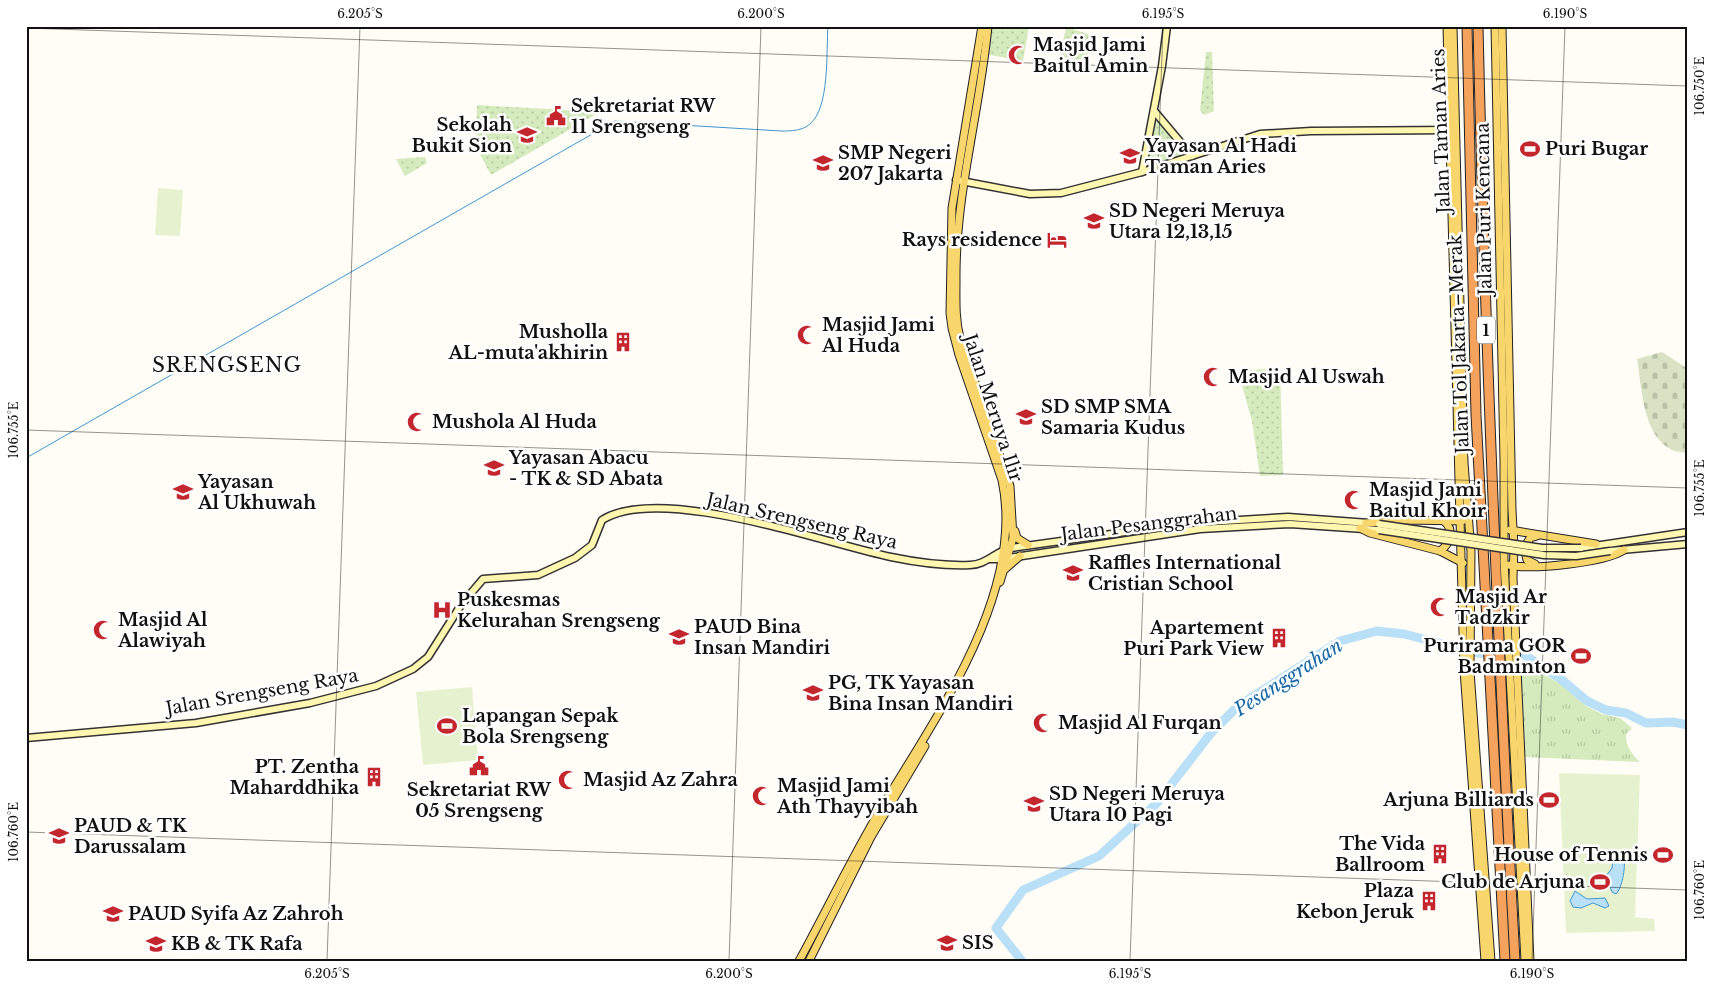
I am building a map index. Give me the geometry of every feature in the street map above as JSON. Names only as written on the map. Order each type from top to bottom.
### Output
[{"type":"highway","name":"Jalan Tol Jakarta–Merak","points":[[1467,26],[1476,415],[1494,671],[1505,961]]},
{"type":"highway","name":"Jalan Tol Jakarta–Merak","points":[[1478,26],[1492,634]]},
{"type":"highway","name":"Jalan Tol Jakarta–Merak","points":[[1494,671],[1515,961]]},
{"type":"main road","name":"Jalan Meruya Ilir","points":[[982,26],[983,42]]},
{"type":"main road","name":"Jalan Meruya Ilir","points":[[988,26],[983,42],[950,236],[952,328],[1002,480],[1008,548]]},
{"type":"main road","points":[[1142,172],[1155,112],[1167,26]]},
{"type":"main road","name":"Jalan Taman Aries","points":[[1447,26],[1458,293],[1459,364],[1464,463],[1470,522],[1467,641]]},
{"type":"main road","name":"Jalan Taman Aries","points":[[1452,130],[1453,26]]},
{"type":"main road","name":"Jalan Puri Kencana","points":[[1495,26],[1504,461],[1503,534],[1506,601],[1511,638]]},
{"type":"main road","name":"Jalan Puri Kencana","points":[[1502,26],[1514,566],[1511,638]]},
{"type":"main road","points":[[1155,112],[1192,156]]},
{"type":"main road","points":[[959,181],[1040,195],[1061,194],[1142,172],[1271,132],[1452,130]]},
{"type":"main road","name":"Jalan Meruya Ilir","points":[[799,961],[963,670],[983,623],[1005,559],[1013,526],[1012,500],[1007,474],[957,322],[955,256],[959,181]]},
{"type":"main road","name":"Jalan Taman Aries","points":[[1459,364],[1460,499],[1458,520],[1467,641]]},
{"type":"main road","name":"Jalan Srengseng Raya","points":[[26,738],[196,723],[310,703],[376,686],[413,669],[424,660],[433,650],[461,605],[483,579],[538,575],[550,570],[589,549],[602,520],[623,511],[641,507],[739,518],[895,558],[971,565],[990,559],[1008,548]]},
{"type":"main road","points":[[1363,525],[1408,520],[1458,520],[1470,522]]},
{"type":"main road","points":[[1440,552],[1448,544],[1450,534],[1444,521]]},
{"type":"main road","name":"Jalan Pesanggrahan","points":[[1008,548],[1190,523],[1256,522],[1363,525],[1551,549],[1581,548],[1596,544],[1688,532]]},
{"type":"main road","name":"Jalan Pesanggrahan","points":[[1005,559],[1194,529],[1256,522]]},
{"type":"main road","points":[[1363,525],[1376,535],[1440,552],[1460,562],[1470,563]]},
{"type":"main road","points":[[1013,526],[1018,538],[1028,545]]},
{"type":"main road","name":"Jalan Pesanggrahan","points":[[1379,527],[1544,555],[1576,556],[1688,544]]},
{"type":"main road","points":[[1503,534],[1508,530],[1513,530],[1596,544]]},
{"type":"main road","points":[[1538,565],[1527,560],[1524,548],[1530,538],[1542,536]]},
{"type":"main road","points":[[1072,540],[1073,548]]},
{"type":"main road","points":[[1504,561],[1514,566],[1577,563],[1610,558],[1624,550]]},
{"type":"main road","points":[[1004,571],[1020,556]]},
{"type":"main road","name":"Jalan Srengseng Raya","points":[[990,559],[1005,559]]},
{"type":"main road","name":"Jalan Meruya Ilir","points":[[809,961],[857,859],[958,686],[987,625],[1004,571],[1005,559]]},
{"type":"main road","points":[[1511,638],[1530,961]]},
{"type":"main road","points":[[1467,641],[1465,704],[1485,961]]},
{"type":"main road","points":[[1467,658],[1491,961]]},
{"type":"main road","points":[[1513,669],[1525,961]]},
{"type":"green space","points":[[989,26],[1029,26],[1023,61],[985,54]]},
{"type":"green space","points":[[1066,27],[1091,35],[1085,71],[1058,66]]},
{"type":"green space","points":[[1206,52],[1212,52],[1214,111],[1204,115],[1200,110]]},
{"type":"green space","points":[[477,105],[600,112],[491,175],[476,147]]},
{"type":"green space","points":[[1156,117],[1184,156],[1145,169]]},
{"type":"green space","points":[[425,157],[427,163],[405,176],[396,159]]},
{"type":"green space","points":[[158,188],[183,190],[180,236],[155,235]]},
{"type":"green space","points":[[1662,352],[1688,369],[1688,453],[1672,450],[1662,443],[1649,422],[1645,409],[1637,359]]},
{"type":"green space","points":[[1280,368],[1283,475],[1260,476],[1252,421],[1238,371]]},
{"type":"green space","points":[[1518,663],[1531,667],[1562,685],[1586,706],[1602,714],[1620,718],[1632,728],[1626,734],[1627,743],[1632,753],[1640,762],[1525,757]]},
{"type":"green space","name":"Lapangan Sepak Bola Srengseng","points":[[472,687],[478,760],[423,765],[416,692]]},
{"type":"green space","name":"Club de Arjuna","points":[[1559,773],[1640,775],[1635,917],[1654,919],[1655,931],[1566,933]]},
{"type":"water","points":[[1617,855],[1623,855],[1624,870],[1622,882],[1616,894],[1612,892],[1606,876],[1612,868],[1613,859]]},
{"type":"water","points":[[1575,891],[1587,899],[1605,898],[1609,906],[1605,908],[1593,903],[1581,908],[1573,907],[1570,901]]},
{"type":"waterway","points":[[26,458],[615,121],[781,131],[804,128],[816,116],[821,105],[826,78],[828,26]]},
{"type":"waterway","name":"Pesanggrahan","points":[[1022,961],[996,928],[1023,890],[1099,856],[1157,803],[1211,733],[1238,706],[1340,641],[1377,631],[1404,634],[1478,653],[1525,655],[1562,680],[1587,701],[1606,710],[1626,713],[1646,723],[1673,722],[1688,725]]},
{"type":"place","name":"Masjid Jami Baitul Amin","points":[[1018,55]]},
{"type":"place","name":"Sekretariat RW 11 Srengseng","points":[[556,116]]},
{"type":"place","name":"Sekolah Bukit Sion","points":[[527,135]]},
{"type":"place","name":"Puri Bugar","points":[[1530,149]]},
{"type":"place","name":"Yayasan Al Hadi Taman Aries","points":[[1130,156]]},
{"type":"place","name":"SMP Negeri 207 Jakarta","points":[[823,163]]},
{"type":"place","name":"SD Negeri Meruya Utara 12,13,15","points":[[1094,221]]},
{"type":"place","name":"Rays residence","points":[[1057,240]]},
{"type":"place","name":"Masjid Jami Al Huda","points":[[807,335]]},
{"type":"place","name":"Musholla AL-muta'akhirin","points":[[623,342]]},
{"type":"place","name":"Masjid Al Uswah","points":[[1213,377]]},
{"type":"place","name":"SD SMP SMA Samaria Kudus","points":[[1026,417]]},
{"type":"place","name":"Mushola Al Huda","points":[[417,422]]},
{"type":"place","name":"Yayasan Abacu - TK & SD Abata","points":[[494,468]]},
{"type":"place","name":"Yayasan Al Ukhuwah","points":[[183,492]]},
{"type":"place","name":"Masjid Jami Baitul Khoir","points":[[1354,500]]},
{"type":"place","name":"Raffles International Cristian School","points":[[1073,573]]},
{"type":"place","name":"Masjid Ar Tadzkir","points":[[1440,607]]},
{"type":"place","name":"Puskesmas Kelurahan Srengseng","points":[[442,610]]},
{"type":"place","name":"Masjid Al Alawiyah","points":[[103,630]]},
{"type":"place","name":"PAUD Bina Insan Mandiri","points":[[679,637]]},
{"type":"place","name":"Apartement Puri Park View","points":[[1279,638]]},
{"type":"place","name":"Purirama GOR Badminton","points":[[1581,656]]},
{"type":"place","name":"PG, TK Yayasan Bina Insan Mandiri","points":[[813,693]]},
{"type":"place","name":"Masjid Al Furqan","points":[[1043,723]]},
{"type":"place","name":"Lapangan Sepak Bola Srengseng","points":[[447,726]]},
{"type":"place","name":"Sekretariat RW 05 Srengseng","points":[[479,766]]},
{"type":"place","name":"PT. Zentha Maharddhika","points":[[374,777]]},
{"type":"place","name":"Masjid Az Zahra","points":[[568,780]]},
{"type":"place","name":"Masjid Jami Ath Thayyibah","points":[[762,796]]},
{"type":"place","name":"Arjuna Billiards","points":[[1549,800]]},
{"type":"place","name":"SD Negeri Meruya Utara 10 Pagi","points":[[1034,804]]},
{"type":"place","name":"PAUD & TK Darussalam","points":[[59,836]]},
{"type":"place","name":"The Vida Ballroom","points":[[1440,854]]},
{"type":"place","name":"House of Tennis","points":[[1663,855]]},
{"type":"place","name":"Club de Arjuna","points":[[1600,882]]},
{"type":"place","name":"Plaza Kebon Jeruk","points":[[1429,901]]},
{"type":"place","name":"PAUD Syifa Az Zahroh","points":[[113,914]]},
{"type":"place","name":"SIS","points":[[947,943]]},
{"type":"place","name":"KB & TK Rafa","points":[[156,944]]},
{"type":"district","name":"SRENGSENG","points":[[227,365]]}]
